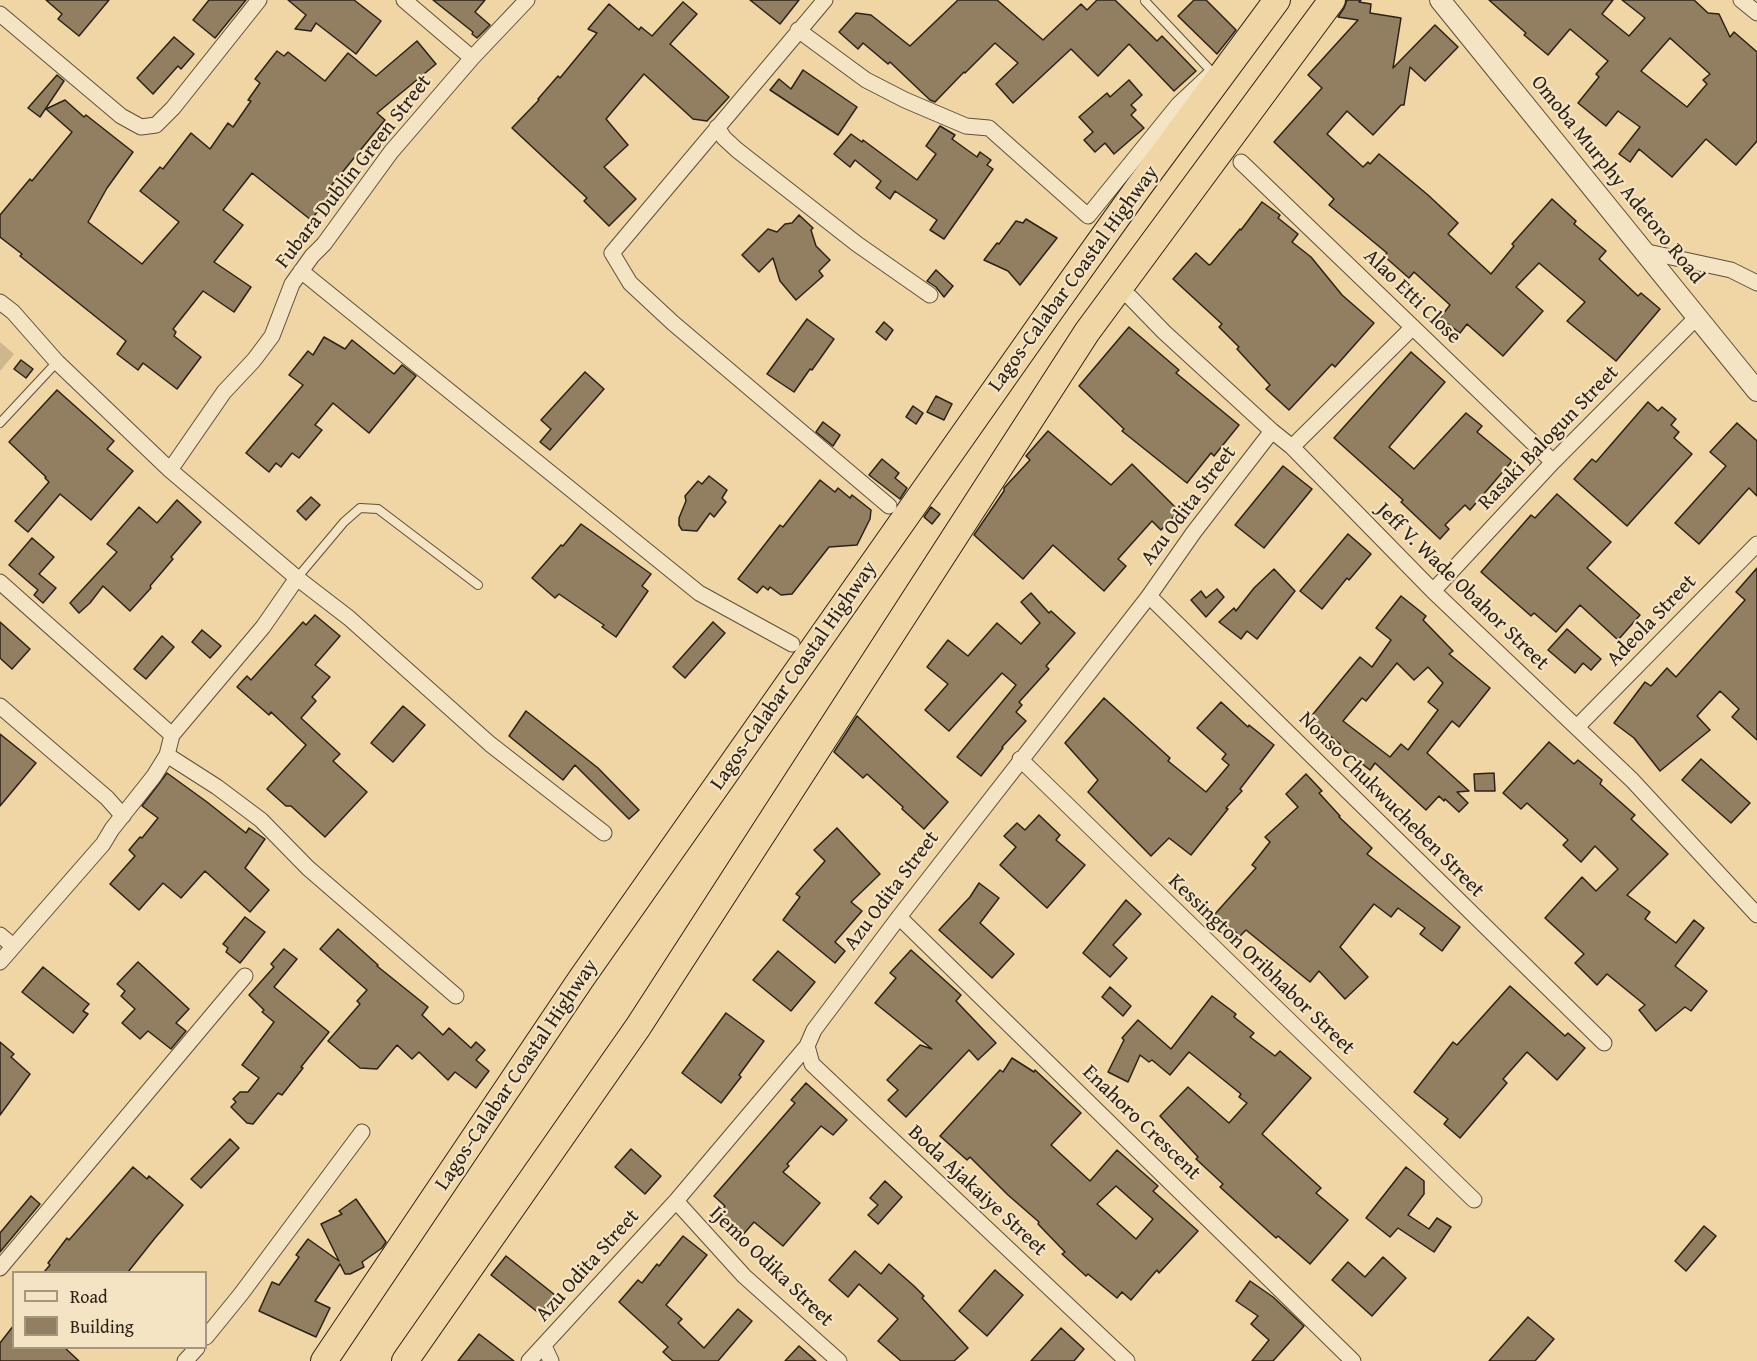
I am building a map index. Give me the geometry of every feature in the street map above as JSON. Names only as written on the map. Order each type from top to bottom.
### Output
[{"type":"highway","name":"Lagos-Calabar Coastal Highway","points":[[324,1361],[588,970],[1051,310],[1277,0]]},
{"type":"highway","name":"Lagos-Calabar Coastal Highway","points":[[405,1361],[638,1027],[1087,332],[1327,8]]},
{"type":"street","points":[[0,14],[121,116],[141,127],[156,125],[173,108],[259,0]]},
{"type":"street","points":[[404,0],[472,58]]},
{"type":"street","name":"Fubara Dublin Green Street","points":[[170,470],[224,392],[254,360],[272,336],[292,284],[391,152],[472,58],[527,0]]},
{"type":"street","points":[[825,0],[612,253],[630,283],[673,324],[889,506]]},
{"type":"street","points":[[1741,0],[1757,13]]},
{"type":"street","name":"Omoba Murphy Adetoro Road","points":[[1448,3],[1650,252],[1757,375]]},
{"type":"street","points":[[798,30],[866,80],[905,100],[966,126],[989,128],[1088,216],[1178,105],[1213,73]]},
{"type":"street","points":[[717,127],[724,138],[755,165],[856,244],[930,295]]},
{"type":"street","name":"Alao Etti Close","points":[[1241,162],[1553,462]]},
{"type":"street","points":[[1650,252],[1731,270],[1757,283]]},
{"type":"street","name":"Omoba Murphy Adetoro Road","points":[[1650,252],[1697,317],[1757,390]]},
{"type":"street","points":[[301,271],[699,593],[792,644]]},
{"type":"street","name":"Jeff V. Wade Obahor Street","points":[[1130,297],[1164,332],[1292,447],[1433,591],[1632,780],[1757,915]]},
{"type":"street","points":[[0,302],[13,312],[57,362],[170,470],[297,578],[349,618],[490,744],[604,833]]},
{"type":"street","name":"Rasaki Balogun Street","points":[[1433,591],[1553,462],[1697,317]]},
{"type":"street","points":[[1292,447],[1413,327]]},
{"type":"street","name":"Azu Odita Street","points":[[529,1361],[676,1201],[807,1046],[814,1029],[1020,759],[1149,596],[1194,532],[1272,431]]},
{"type":"street","name":"Adeola Street","points":[[1577,727],[1757,544]]},
{"type":"street","points":[[0,962],[104,844],[112,829],[142,793],[167,755],[172,735],[263,627],[297,578]]},
{"type":"street","points":[[0,582],[172,735]]},
{"type":"street","name":"Nonso Chukwucheben Street","points":[[1149,596],[1581,1022],[1605,1043]]},
{"type":"street","points":[[0,705],[107,798],[123,816]]},
{"type":"street","points":[[167,755],[217,787],[261,820],[308,868],[456,996]]},
{"type":"street","name":"Kessington Oribhabor Street","points":[[1020,759],[1474,1200]]},
{"type":"street","name":"Enahoro Crescent","points":[[899,917],[1353,1361]]},
{"type":"street","points":[[0,935],[13,946]]},
{"type":"street","points":[[0,1268],[245,976]]},
{"type":"street","name":"Boda Ajakaiye Street","points":[[807,1046],[812,1064],[1127,1361]]},
{"type":"street","points":[[207,1336],[362,1132]]},
{"type":"street","name":"Ijemo Odika Street","points":[[676,1201],[744,1276],[839,1361]]},
{"type":"street","points":[[544,1346],[551,1361]]},
{"type":"street","points":[[185,1361],[195,1349]]},
{"type":"lane","points":[[1145,1],[1213,73]]},
{"type":"lane","points":[[0,423],[57,362]]},
{"type":"lane","points":[[297,578],[344,522],[360,508],[378,509],[478,585]]},
{"type":"shaded area","points":[[0,342],[14,354],[0,371]]},
{"type":"building","points":[[46,0],[109,0],[79,36],[58,19],[62,14]]},
{"type":"building","points":[[209,0],[246,0],[215,38],[193,20]]},
{"type":"building","points":[[288,0],[354,0],[381,21],[356,54],[316,23],[311,31],[295,29],[306,15]]},
{"type":"building","points":[[433,0],[485,0],[475,12],[490,25],[477,38],[472,34],[473,32]]},
{"type":"building","points":[[750,0],[799,0],[780,24]]},
{"type":"building","points":[[958,0],[997,0],[1043,40],[1081,4],[1087,10],[1097,0],[1115,0],[1157,41],[1162,36],[1196,71],[1174,91],[1129,44],[1098,76],[1071,49],[1013,103],[996,84],[1018,63],[995,43],[935,102],[930,100],[890,62],[888,64],[863,43],[858,49],[839,32],[856,13],[871,15],[910,46]]},
{"type":"building","points":[[1194,0],[1206,0],[1236,30],[1217,54],[1178,16]]},
{"type":"building","points":[[1347,0],[1361,0],[1359,2],[1371,4],[1370,13],[1401,18],[1393,68],[1435,25],[1458,47],[1425,81],[1410,67],[1404,105],[1401,105],[1373,135],[1347,111],[1327,134],[1363,167],[1368,162],[1370,164],[1379,154],[1428,195],[1458,223],[1448,234],[1491,274],[1514,246],[1512,244],[1552,199],[1576,221],[1574,224],[1606,251],[1599,259],[1638,296],[1641,293],[1660,309],[1616,361],[1567,321],[1585,302],[1539,263],[1516,287],[1543,311],[1503,356],[1467,324],[1460,333],[1440,318],[1450,305],[1414,272],[1409,278],[1384,256],[1387,253],[1329,205],[1334,199],[1274,142],[1322,88],[1308,75],[1358,20],[1338,17]]},
{"type":"building","points":[[1489,0],[1613,0],[1602,14],[1629,36],[1645,18],[1622,0],[1694,0],[1708,13],[1719,14],[1730,37],[1734,32],[1757,52],[1757,141],[1736,165],[1706,139],[1672,177],[1639,149],[1630,162],[1619,154],[1640,127],[1618,111],[1606,126],[1578,103],[1599,77],[1596,74],[1608,61],[1570,29],[1548,55],[1524,35],[1526,33]],"holes":[[[1670,38],[1710,74],[1703,80],[1707,84],[1687,107],[1641,71]]]},
{"type":"building","points":[[683,2],[697,14],[670,44],[729,97],[707,121],[693,119],[644,74],[606,119],[628,145],[604,167],[636,199],[609,226],[584,201],[587,198],[512,128],[558,76],[560,78],[597,33],[588,29],[609,4],[639,30],[641,27],[652,36]]},
{"type":"building","points":[[174,37],[194,54],[181,69],[178,66],[153,94],[137,78]]},
{"type":"building","points":[[417,41],[436,64],[377,113],[385,120],[327,191],[331,194],[311,220],[252,173],[223,210],[243,225],[214,262],[251,287],[234,312],[203,291],[173,329],[176,332],[174,336],[201,357],[177,389],[143,363],[138,370],[117,354],[126,341],[20,256],[22,254],[0,237],[0,215],[30,179],[32,181],[72,132],[46,109],[65,100],[84,117],[86,115],[133,152],[107,188],[88,222],[142,264],[179,222],[140,191],[160,167],[163,169],[191,133],[210,149],[228,123],[233,127],[260,83],[255,79],[277,51],[284,56],[288,52],[325,81],[348,53],[376,76]]},
{"type":"building","points":[[803,70],[857,107],[838,135],[770,90],[779,79],[791,89]]},
{"type":"building","points":[[57,75],[64,81],[40,117],[28,108]]},
{"type":"building","points":[[1129,80],[1142,95],[1131,105],[1136,110],[1131,115],[1144,128],[1114,154],[1105,143],[1095,152],[1084,140],[1093,132],[1079,117],[1107,93],[1110,97]]},
{"type":"building","points":[[940,126],[955,135],[952,139],[977,157],[980,152],[991,160],[987,165],[993,169],[944,239],[930,230],[937,220],[895,191],[890,199],[876,188],[881,181],[855,160],[850,167],[834,154],[851,134],[862,142],[863,140],[917,180],[936,154],[926,146]]},
{"type":"building","points":[[1262,202],[1280,215],[1278,218],[1298,234],[1292,242],[1311,257],[1342,295],[1374,323],[1335,367],[1332,364],[1289,410],[1266,389],[1270,385],[1237,349],[1239,347],[1219,327],[1222,324],[1173,279],[1196,253],[1209,265],[1211,264]]},
{"type":"building","points":[[799,215],[813,228],[811,230],[816,246],[830,260],[819,271],[823,276],[796,300],[780,281],[773,258],[759,272],[742,255],[768,229],[777,232],[785,224],[792,223]]},
{"type":"building","points":[[1026,219],[1057,238],[1020,285],[1008,271],[984,260],[1016,221],[1023,223]]},
{"type":"building","points":[[936,270],[953,286],[944,297],[927,281]]},
{"type":"building","points":[[807,319],[834,339],[794,392],[767,374]]},
{"type":"building","points":[[884,322],[893,330],[886,340],[876,332]]},
{"type":"building","points":[[1129,327],[1179,370],[1176,373],[1239,425],[1214,456],[1211,453],[1187,483],[1122,431],[1124,429],[1079,386]]},
{"type":"building","points":[[324,337],[345,349],[352,340],[394,374],[402,365],[416,376],[369,433],[333,403],[315,425],[322,430],[299,458],[292,453],[281,467],[276,463],[269,472],[246,453],[303,385],[289,375],[308,351],[313,355]]},
{"type":"building","points":[[1411,352],[1445,382],[1389,447],[1414,469],[1466,413],[1482,426],[1477,432],[1512,461],[1470,510],[1465,505],[1445,525],[1449,529],[1440,539],[1401,502],[1403,500],[1334,438]]},
{"type":"building","points":[[21,360],[33,369],[26,378],[14,369]]},
{"type":"building","points":[[585,372],[604,389],[550,450],[540,442],[551,429],[541,420]]},
{"type":"building","points":[[57,390],[114,441],[107,449],[133,471],[91,520],[60,494],[28,532],[15,521],[49,482],[9,442]]},
{"type":"building","points":[[936,396],[952,404],[944,420],[927,412]]},
{"type":"building","points":[[1648,402],[1658,411],[1662,407],[1676,419],[1671,425],[1679,432],[1674,438],[1692,454],[1627,526],[1574,479],[1592,459],[1596,462]]},
{"type":"building","points":[[913,406],[923,413],[916,424],[906,417]]},
{"type":"building","points":[[823,422],[840,435],[833,446],[816,432]]},
{"type":"building","points":[[1737,423],[1757,441],[1757,496],[1749,488],[1699,544],[1675,523],[1726,466],[1710,452]]},
{"type":"building","points":[[1048,431],[1111,485],[1132,464],[1179,511],[1161,530],[1152,521],[1118,559],[1126,566],[1104,591],[1053,545],[1023,579],[974,535],[1004,488],[1030,460],[1026,456]]},
{"type":"building","points":[[882,459],[899,473],[895,478],[907,488],[900,499],[869,475]]},
{"type":"building","points":[[1283,466],[1312,489],[1264,548],[1235,525]]},
{"type":"building","points":[[709,476],[727,490],[722,498],[726,502],[714,517],[710,513],[697,531],[682,530],[679,518],[686,501],[685,496],[698,481],[702,484]]},
{"type":"building","points":[[820,480],[835,492],[838,488],[850,498],[852,495],[871,510],[870,519],[857,545],[829,547],[792,594],[781,595],[770,587],[768,590],[763,586],[757,593],[738,579],[780,525],[783,527]]},
{"type":"building","points":[[1557,494],[1611,542],[1587,568],[1640,615],[1618,640],[1580,605],[1556,632],[1534,613],[1531,616],[1481,572],[1531,515],[1535,518]]},
{"type":"building","points":[[311,497],[320,505],[306,520],[297,511]]},
{"type":"building","points":[[177,500],[201,522],[171,557],[173,559],[150,586],[151,588],[130,611],[103,586],[79,613],[70,603],[117,552],[107,544],[139,507],[157,523]]},
{"type":"building","points":[[931,507],[940,514],[932,524],[924,517]]},
{"type":"building","points":[[581,524],[651,574],[642,586],[648,591],[616,637],[602,627],[604,625],[559,594],[555,598],[532,578]]},
{"type":"building","points":[[1348,534],[1371,554],[1349,580],[1347,578],[1322,609],[1300,591]]},
{"type":"building","points":[[32,538],[54,557],[39,574],[56,588],[43,603],[34,595],[38,590],[9,565]]},
{"type":"building","points":[[1757,568],[1757,740],[1732,717],[1739,709],[1720,691],[1697,716],[1710,730],[1660,771],[1634,738],[1614,723],[1645,682],[1651,686],[1667,668],[1676,677],[1745,600],[1736,592]]},
{"type":"building","points":[[1274,569],[1295,591],[1257,639],[1247,631],[1241,639],[1219,622],[1234,608],[1236,611],[1254,588]]},
{"type":"building","points":[[1217,589],[1224,597],[1206,617],[1191,600],[1201,591],[1206,598]]},
{"type":"building","points":[[1031,593],[1049,613],[1051,611],[1075,633],[1046,666],[1049,669],[1019,702],[1022,705],[1016,712],[1026,721],[1002,747],[981,776],[957,757],[1016,685],[1002,673],[949,731],[925,710],[948,684],[927,667],[948,640],[968,656],[997,623],[1021,644],[1040,623],[1021,602]]},
{"type":"building","points":[[1401,596],[1426,616],[1423,620],[1453,651],[1449,654],[1490,688],[1459,727],[1452,721],[1427,753],[1469,791],[1457,792],[1468,803],[1459,812],[1439,796],[1426,810],[1375,763],[1370,770],[1309,719],[1360,657],[1372,667],[1391,640],[1376,628]],"holes":[[[1397,663],[1414,680],[1428,667],[1443,683],[1428,702],[1438,710],[1408,750],[1401,744],[1390,757],[1343,721],[1362,698],[1366,701]]]},
{"type":"building","points":[[315,615],[340,636],[315,665],[330,677],[312,697],[316,701],[301,718],[340,754],[333,761],[367,792],[325,837],[291,806],[286,806],[267,789],[306,745],[271,712],[269,715],[237,687],[247,676],[251,680],[303,622],[306,625]]},
{"type":"building","points":[[0,622],[30,649],[12,669],[0,658]]},
{"type":"building","points":[[713,622],[725,633],[685,678],[673,667]]},
{"type":"building","points":[[1567,629],[1601,659],[1591,670],[1583,663],[1575,673],[1548,650]]},
{"type":"building","points":[[202,630],[221,646],[210,658],[192,642]]},
{"type":"building","points":[[162,636],[174,647],[146,679],[134,669]]},
{"type":"building","points":[[1104,698],[1170,758],[1168,761],[1206,792],[1229,765],[1222,759],[1226,754],[1197,728],[1221,702],[1248,727],[1249,725],[1274,745],[1240,789],[1242,791],[1226,808],[1228,809],[1191,855],[1169,838],[1151,856],[1088,792],[1098,780],[1065,743]]},
{"type":"building","points":[[403,706],[425,725],[393,762],[371,743]]},
{"type":"building","points":[[526,711],[598,768],[639,810],[629,819],[575,765],[563,780],[509,736]]},
{"type":"building","points":[[857,716],[948,802],[924,829],[867,774],[863,778],[834,752]]},
{"type":"building","points":[[0,734],[36,763],[0,806]]},
{"type":"building","points":[[1549,742],[1574,764],[1578,760],[1602,780],[1600,784],[1635,815],[1631,819],[1668,854],[1627,895],[1650,912],[1645,919],[1676,943],[1694,920],[1704,928],[1675,966],[1707,991],[1691,1011],[1685,1007],[1656,1031],[1639,1010],[1645,1005],[1607,974],[1597,985],[1575,963],[1584,954],[1545,918],[1582,877],[1596,891],[1618,869],[1595,846],[1581,862],[1563,845],[1568,840],[1527,803],[1521,809],[1503,793]]},
{"type":"building","points":[[1701,759],[1750,803],[1731,823],[1682,780]]},
{"type":"building","points":[[167,773],[246,833],[249,828],[265,839],[245,868],[269,890],[250,912],[205,871],[181,898],[163,883],[139,910],[110,884],[135,856],[129,850],[158,818],[142,806]]},
{"type":"building","points":[[1494,773],[1495,791],[1475,791],[1474,774]]},
{"type":"building","points":[[1306,774],[1322,791],[1319,793],[1339,817],[1372,848],[1367,854],[1460,927],[1442,951],[1420,934],[1425,928],[1398,908],[1391,917],[1374,904],[1340,947],[1368,977],[1345,999],[1319,971],[1310,982],[1246,930],[1240,936],[1215,914],[1256,868],[1252,865],[1270,842],[1265,837],[1298,807],[1286,794]]},
{"type":"building","points":[[1039,815],[1060,835],[1056,840],[1085,865],[1047,908],[1000,865],[1016,847],[1004,836],[1017,823],[1025,830]]},
{"type":"building","points":[[837,828],[880,874],[851,902],[862,911],[835,942],[845,951],[835,963],[783,920],[800,897],[796,894],[825,861],[814,850]]},
{"type":"building","points":[[979,883],[999,898],[980,923],[1014,954],[992,978],[939,930],[970,897]]},
{"type":"building","points":[[1126,900],[1141,914],[1113,945],[1127,958],[1110,977],[1083,953]]},
{"type":"building","points":[[245,917],[265,932],[240,963],[226,952],[228,948],[223,944]]},
{"type":"building","points":[[338,929],[377,966],[428,1007],[422,1015],[443,1035],[449,1028],[471,1048],[476,1042],[485,1050],[476,1060],[489,1071],[476,1088],[455,1072],[448,1080],[419,1052],[412,1059],[397,1045],[377,1069],[360,1068],[328,1041],[360,1004],[357,1001],[367,990],[320,949]]},
{"type":"building","points":[[284,949],[297,959],[274,987],[329,1032],[282,1095],[278,1093],[253,1124],[247,1123],[231,1107],[236,1102],[233,1099],[240,1092],[248,1092],[259,1078],[242,1065],[274,1022],[262,1012],[264,1010],[249,995],[274,967],[271,964]]},
{"type":"building","points":[[911,950],[961,995],[956,1001],[996,1043],[978,1060],[969,1050],[906,1117],[888,1100],[898,1090],[887,1080],[920,1045],[932,1049],[875,1003],[896,978],[890,973]]},
{"type":"building","points":[[778,951],[815,982],[791,1011],[753,980]]},
{"type":"building","points":[[138,962],[189,1009],[176,1023],[186,1031],[171,1049],[148,1031],[140,1039],[122,1023],[135,1009],[121,996],[125,991],[117,984]]},
{"type":"building","points":[[43,967],[89,1004],[83,1011],[88,1014],[73,1033],[22,992]]},
{"type":"building","points":[[1510,986],[1565,1036],[1568,1033],[1585,1048],[1557,1080],[1527,1052],[1503,1079],[1507,1083],[1460,1138],[1444,1124],[1448,1119],[1414,1092],[1453,1042],[1457,1045]]},
{"type":"building","points":[[1110,987],[1131,1006],[1123,1016],[1102,997]]},
{"type":"building","points":[[1212,996],[1236,1014],[1234,1017],[1254,1033],[1250,1037],[1275,1056],[1280,1051],[1311,1078],[1262,1134],[1321,1188],[1316,1193],[1348,1220],[1310,1264],[1278,1236],[1276,1238],[1220,1187],[1223,1184],[1196,1159],[1198,1157],[1160,1116],[1188,1087],[1229,1123],[1247,1103],[1239,1097],[1241,1094],[1189,1052],[1170,1075],[1152,1060],[1149,1062],[1140,1055],[1128,1082],[1108,1072],[1124,1040],[1122,1038],[1138,1020],[1171,1049]]},
{"type":"building","points":[[726,1013],[764,1041],[721,1103],[682,1073]]},
{"type":"building","points":[[0,1042],[14,1054],[11,1057],[30,1074],[0,1115]]},
{"type":"building","points":[[1012,1058],[1034,1072],[1035,1070],[1081,1113],[1051,1145],[1090,1181],[1117,1150],[1158,1186],[1153,1191],[1198,1231],[1159,1273],[1157,1270],[1131,1300],[1122,1292],[1117,1298],[1088,1274],[1086,1276],[1062,1254],[1065,1252],[1038,1224],[1039,1222],[970,1157],[967,1160],[940,1136],[1000,1070],[1003,1072]],"holes":[[[1116,1186],[1153,1219],[1136,1239],[1097,1204]]]},
{"type":"building","points":[[806,1083],[847,1120],[833,1135],[821,1126],[787,1164],[789,1166],[783,1172],[820,1203],[783,1246],[754,1222],[741,1237],[717,1216],[725,1206],[714,1196],[795,1103],[791,1100]]},
{"type":"building","points":[[230,1139],[239,1148],[201,1188],[191,1179]]},
{"type":"building","points":[[631,1149],[661,1176],[645,1194],[615,1167]]},
{"type":"building","points":[[133,1167],[147,1179],[149,1176],[183,1205],[129,1271],[45,1271],[50,1265],[48,1263],[67,1238],[69,1240]]},
{"type":"building","points":[[1406,1167],[1424,1181],[1424,1194],[1408,1215],[1429,1229],[1437,1218],[1451,1227],[1434,1252],[1398,1228],[1390,1237],[1366,1218]]},
{"type":"building","points":[[885,1181],[902,1197],[878,1224],[868,1215],[878,1205],[870,1198]]},
{"type":"building","points":[[31,1196],[40,1204],[0,1252],[0,1233]]},
{"type":"building","points":[[356,1199],[386,1242],[382,1248],[362,1262],[364,1267],[350,1274],[345,1274],[340,1264],[315,1301],[330,1308],[316,1337],[259,1311],[272,1282],[279,1285],[299,1257],[296,1255],[308,1239],[339,1261],[321,1224],[342,1214],[339,1211]]},
{"type":"building","points":[[1704,1226],[1716,1236],[1686,1271],[1675,1261]]},
{"type":"building","points":[[683,1236],[707,1255],[666,1305],[682,1319],[678,1323],[704,1348],[738,1309],[752,1321],[718,1361],[673,1361],[663,1352],[668,1347],[619,1302],[638,1280],[642,1283],[657,1264],[659,1266]]},
{"type":"building","points":[[855,1251],[881,1274],[889,1264],[924,1296],[922,1298],[968,1348],[954,1361],[901,1361],[878,1341],[898,1319],[859,1284],[848,1297],[829,1280]]},
{"type":"building","points":[[506,1256],[555,1295],[540,1314],[491,1275]]},
{"type":"building","points":[[1383,1257],[1406,1278],[1372,1316],[1332,1280],[1348,1262],[1365,1277]]},
{"type":"building","points":[[995,1270],[1023,1295],[987,1336],[959,1311]]},
{"type":"building","points":[[1250,1281],[1273,1297],[1304,1326],[1273,1361],[1252,1361],[1269,1340],[1251,1324],[1258,1316],[1236,1301]]},
{"type":"building","points":[[1528,1317],[1554,1339],[1535,1361],[1489,1361]]},
{"type":"building","points":[[12,1328],[12,1349],[66,1349],[79,1361],[0,1361],[0,1343]]},
{"type":"building","points":[[1061,1328],[1084,1349],[1074,1361],[1031,1361]]},
{"type":"building","points":[[479,1334],[514,1361],[458,1361]]},
{"type":"building","points":[[799,1346],[816,1361],[785,1361]]}]
